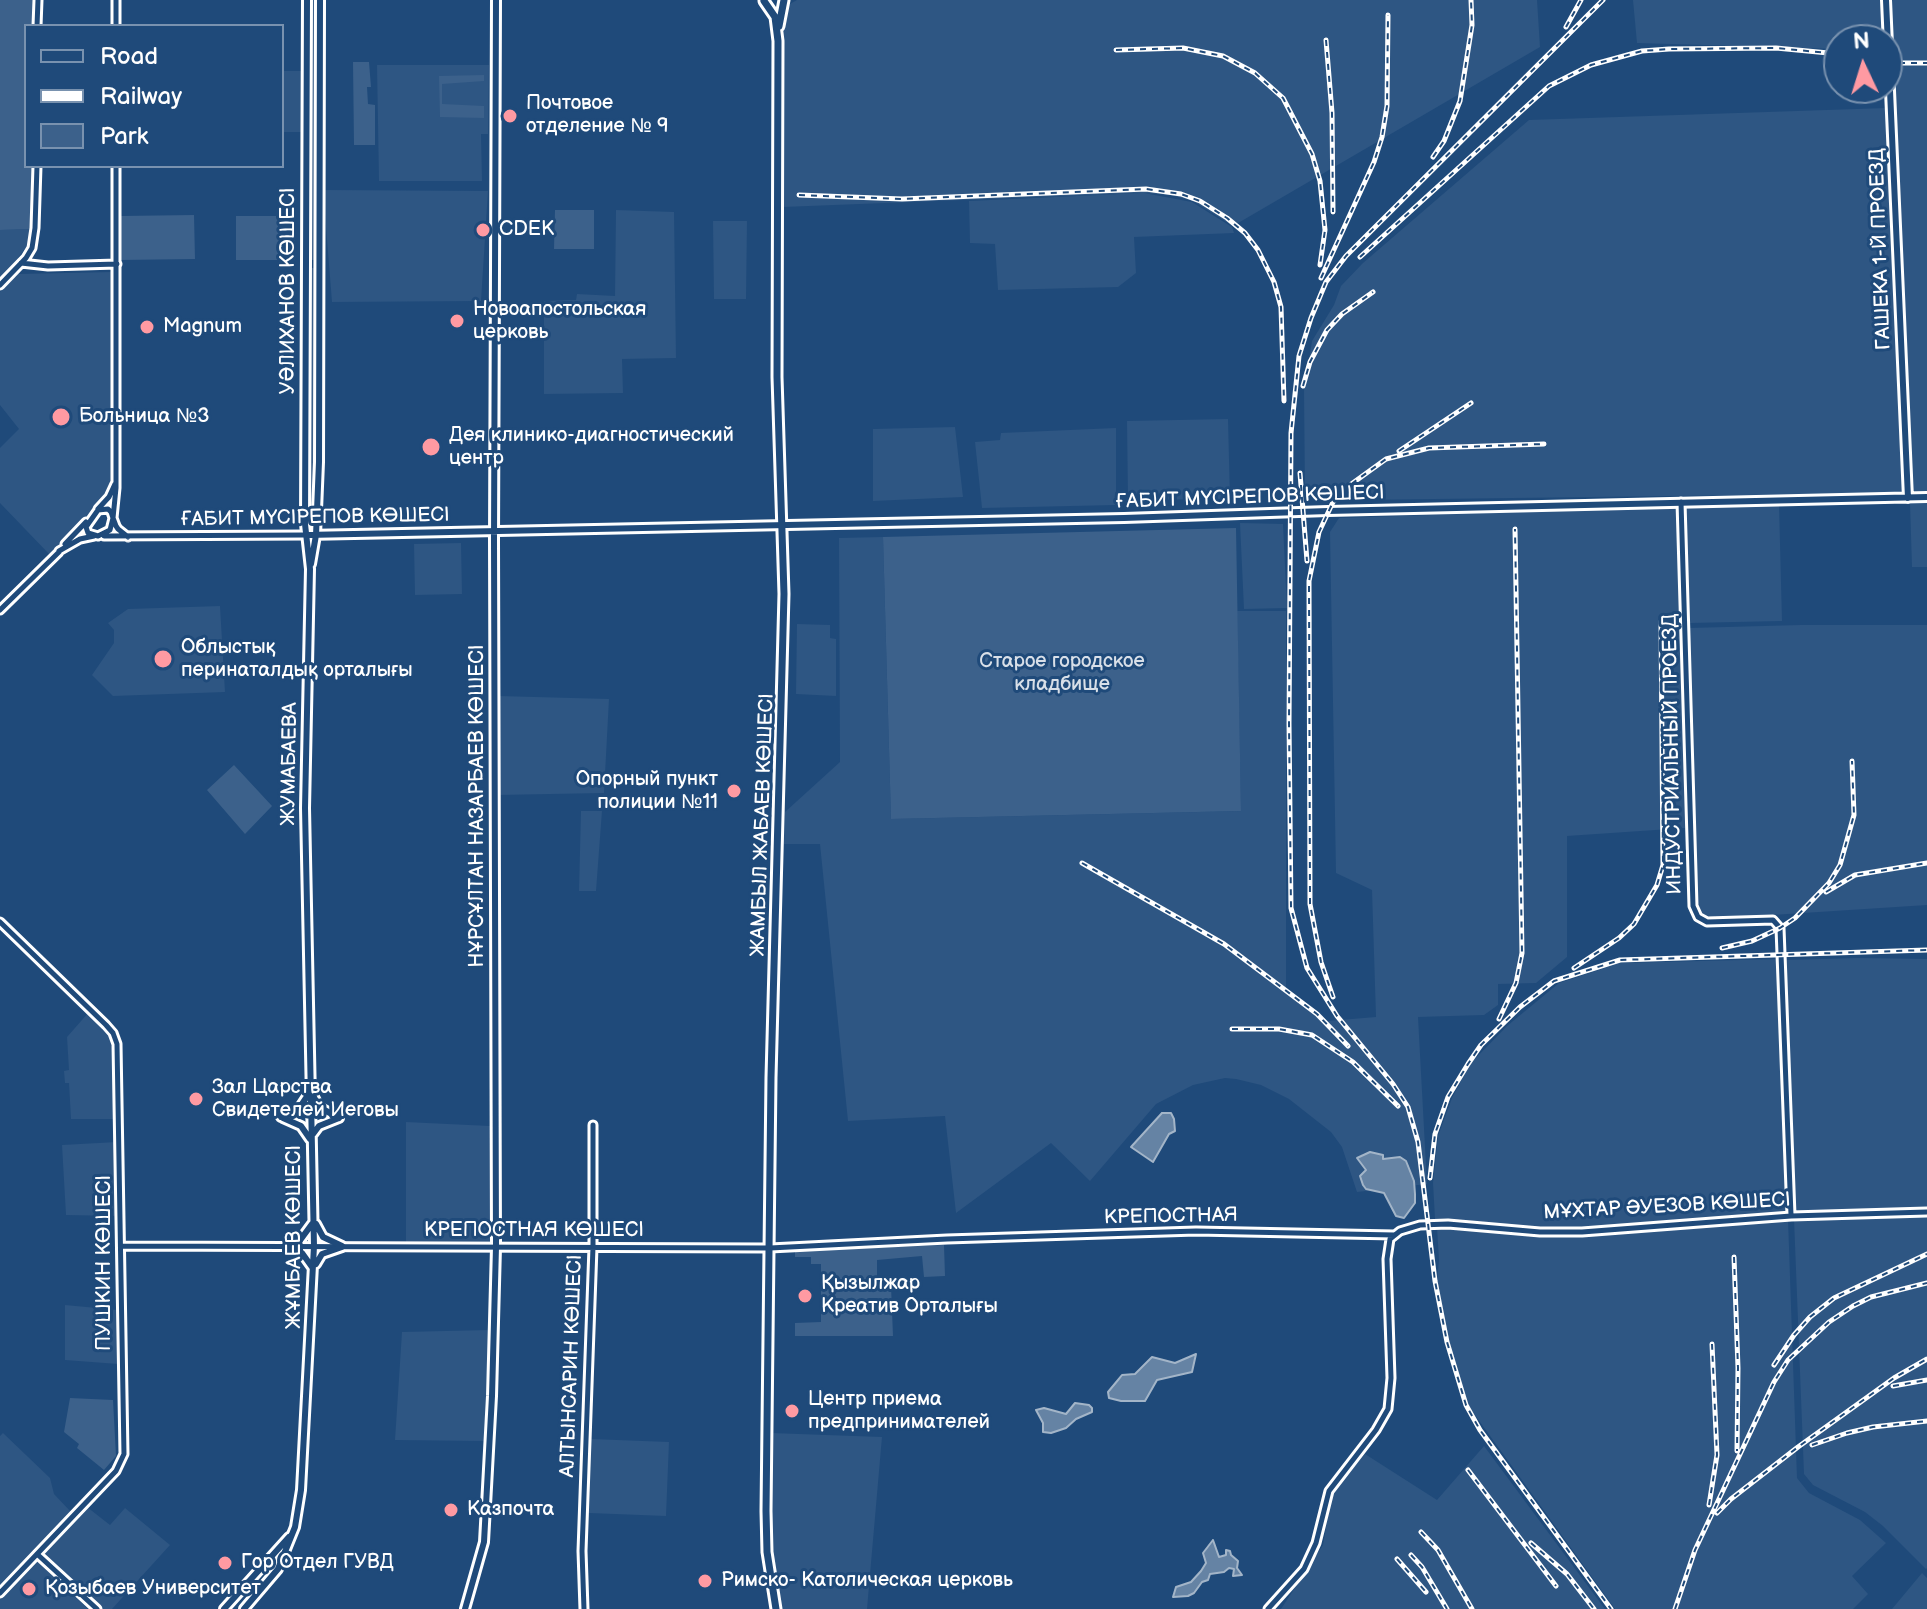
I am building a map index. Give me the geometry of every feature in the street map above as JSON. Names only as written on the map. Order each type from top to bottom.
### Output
[{"type":"main road","name":"УӘЛИХАНОВ КӨШЕСІ","points":[[306,535],[307,0]]},
{"type":"main road","name":"УӘЛИХАНОВ КӨШЕСІ","points":[[316,535],[320,0]]},
{"type":"main road","name":"НҰРСҰЛТАН НАЗАРБАЕВ КӨШЕСІ","points":[[465,1609],[484,1542],[496,1247],[496,0]]},
{"type":"main road","points":[[763,0],[772,4],[784,0],[778,41]]},
{"type":"main road","points":[[763,0],[775,17],[778,41]]},
{"type":"main road","name":"ГАШЕКА 1-Й ПРОЕЗД","points":[[1886,0],[1908,498]]},
{"type":"main road","name":"ЖАМБЫЛ ЖАБАЕВ КӨШЕСІ","points":[[776,1609],[767,1552],[766,1520],[771,1077],[784,636],[777,377],[778,41]]},
{"type":"main road","points":[[305,150],[320,150]]},
{"type":"main road","name":"ҒАБИТ МҮСІРЕПОВ КӨШЕСІ","points":[[306,535],[1927,497]]},
{"type":"main road","name":"ЖУМАБАЕВА","points":[[306,535],[310,569],[305,808],[307,946]]},
{"type":"main road","points":[[310,569],[316,535]]},
{"type":"main road","name":"ЖҰМБАЕВ КӨШЕСІ","points":[[244,1609],[278,1569],[295,1527],[302,1479],[314,1246],[307,946]]},
{"type":"main road","points":[[310,1088],[319,1107],[339,1118],[317,1127],[311,1143]]},
{"type":"main road","points":[[310,1088],[302,1106],[281,1117],[301,1126],[311,1143]]},
{"type":"main road","points":[[285,1246],[305,1236],[313,1217]]},
{"type":"main road","points":[[313,1217],[323,1237],[342,1246]]},
{"type":"main road","points":[[285,1246],[305,1255],[313,1271]]},
{"type":"main road","points":[[313,1271],[321,1255],[342,1246]]},
{"type":"main road","name":"ЖҰМБАЕВ КӨШЕСІ","points":[[224,1609],[276,1553],[295,1527]]},
{"type":"street","points":[[37,24],[38,0]]},
{"type":"street","points":[[116,0],[116,24]]},
{"type":"street","points":[[37,168],[32,258],[40,265]]},
{"type":"street","points":[[59,551],[80,539],[110,530],[113,518],[117,472],[116,168]]},
{"type":"street","points":[[0,285],[32,248]]},
{"type":"street","points":[[21,263],[117,264]]},
{"type":"street","points":[[0,610],[109,497],[117,472]]},
{"type":"street","name":"ИНДУСТРИАЛЬНЫЙ ПРОЕЗД","points":[[1681,502],[1693,906],[1698,917],[1707,922],[1773,920],[1780,928],[1791,1216]]},
{"type":"street","points":[[98,536],[86,529],[92,516],[105,508],[110,510],[118,529],[128,537]]},
{"type":"street","name":"ҒАБИТ МҮСІРЕПОВ КӨШЕСІ","points":[[98,536],[306,535]]},
{"type":"street","name":"ПУШКИН КӨШЕСІ","points":[[0,922],[115,1036],[119,1078],[123,1459],[116,1471],[0,1593]]},
{"type":"street","name":"АЛТЫНСАРИН КӨШЕСІ","points":[[584,1609],[582,1551],[593,1247],[593,1125]]},
{"type":"street","name":"МҰХТАР ӘУЕЗОВ КӨШЕСІ","points":[[1394,1235],[1407,1228],[1433,1224],[1566,1232],[1791,1216],[1927,1212]]},
{"type":"street","name":"КРЕПОСТНАЯ","points":[[947,1239],[1196,1231],[1394,1235]]},
{"type":"street","points":[[1268,1609],[1304,1569],[1316,1543],[1329,1491],[1376,1430],[1389,1406],[1387,1259],[1388,1246],[1394,1235]]},
{"type":"street","name":"КРЕПОСТНАЯ КӨШЕСІ","points":[[121,1246],[770,1248],[947,1239]]},
{"type":"street","points":[[37,1554],[97,1609]]},
{"type":"shaded area","points":[[797,0],[1537,0],[1540,47],[1233,226],[1193,201],[1144,193],[1192,202],[1232,227],[1234,233],[1134,237],[1136,273],[1118,287],[998,290],[995,244],[970,243],[969,201],[1141,193],[783,207],[782,25],[788,5]]},
{"type":"shaded area","points":[[1633,0],[1881,0],[1882,24],[1823,24],[1823,49],[1637,43]]},
{"type":"shaded area","points":[[1890,0],[1927,0],[1927,494],[1914,494],[1895,104],[1903,104],[1903,24],[1891,24]]},
{"type":"shaded area","points":[[377,65],[489,65],[488,134],[481,134],[482,181],[379,181]]},
{"type":"shaded area","points":[[284,71],[301,71],[301,132],[284,132]]},
{"type":"shaded area","points":[[1886,108],[1903,493],[1358,500],[1354,495],[1305,496],[1304,391],[1312,341],[1334,305],[1341,286],[1363,263],[1529,120]]},
{"type":"shaded area","points":[[323,190],[488,191],[481,301],[332,302]]},
{"type":"shaded area","points":[[616,210],[674,212],[676,358],[622,359],[623,393],[544,394],[544,301],[576,300],[577,294],[615,296]]},
{"type":"shaded area","points":[[713,221],[747,221],[746,299],[714,299]]},
{"type":"shaded area","points":[[32,229],[27,246],[0,281],[0,230]]},
{"type":"shaded area","name":"Больница №3","points":[[112,272],[112,482],[101,500],[50,555],[0,503],[0,448],[19,429],[0,405],[0,292],[18,274]]},
{"type":"shaded area","points":[[1228,419],[1230,499],[1128,500],[1127,421]]},
{"type":"shaded area","points":[[955,427],[963,497],[873,501],[873,429]]},
{"type":"shaded area","points":[[1116,428],[1116,505],[982,508],[975,442],[1000,440],[1001,433]]},
{"type":"shaded area","points":[[1927,502],[1927,567],[1912,567],[1910,503]]},
{"type":"shaded area","points":[[1779,504],[1782,621],[1690,623],[1685,507]]},
{"type":"shaded area","points":[[1677,507],[1681,562],[1685,828],[1567,836],[1567,957],[1536,983],[1498,984],[1498,1005],[1484,1015],[1418,1017],[1427,1184],[1357,1192],[1342,1147],[1331,1132],[1289,1099],[1261,1085],[1236,1079],[1225,1078],[1193,1085],[1156,1104],[1090,1181],[1051,1143],[956,1213],[945,1116],[848,1121],[820,844],[784,844],[785,812],[840,762],[839,538],[883,537],[891,819],[1241,811],[1237,611],[1286,611],[1286,988],[1328,1021],[1376,1017],[1372,890],[1336,873],[1330,532],[1339,518]]},
{"type":"shaded area","points":[[1240,523],[1283,524],[1287,608],[1244,609]]},
{"type":"shaded area","points":[[461,543],[462,594],[415,595],[414,544]]},
{"type":"shaded area","name":"Облыстық перинаталдық орталығы","points":[[220,606],[225,692],[113,696],[92,675],[114,643],[114,630],[108,623],[128,609]]},
{"type":"shaded area","points":[[797,624],[830,625],[830,638],[836,639],[836,696],[796,694]]},
{"type":"shaded area","points":[[1927,625],[1927,905],[1710,919],[1697,909],[1689,628]]},
{"type":"shaded area","points":[[498,696],[609,699],[604,793],[497,795]]},
{"type":"shaded area","points":[[581,811],[602,811],[596,891],[579,891]]},
{"type":"shaded area","points":[[1780,959],[1788,1213],[1540,1230],[1435,1219],[1433,1183],[1438,1136],[1452,1098],[1470,1064],[1507,1026],[1559,983],[1620,963]]},
{"type":"shaded area","points":[[1927,959],[1927,1208],[1796,1212],[1786,960]]},
{"type":"shaded area","points":[[89,1012],[108,1036],[112,1047],[116,1119],[71,1119],[69,1083],[65,1083],[64,1071],[69,1070],[67,1037]]},
{"type":"shaded area","points":[[1162,1113],[1171,1113],[1175,1131],[1169,1134],[1153,1162],[1131,1147]]},
{"type":"shaded area","points":[[406,1122],[490,1126],[490,1244],[406,1243]]},
{"type":"shaded area","points":[[117,1142],[117,1216],[66,1215],[62,1145]]},
{"type":"shaded area","points":[[1370,1152],[1383,1155],[1383,1159],[1400,1157],[1406,1161],[1414,1181],[1415,1203],[1404,1218],[1396,1216],[1384,1193],[1366,1189],[1363,1185],[1360,1176],[1366,1170],[1357,1158]]},
{"type":"shaded area","points":[[1927,1215],[1926,1569],[1883,1526],[1865,1512],[1813,1485],[1804,1474],[1794,1219]]},
{"type":"shaded area","points":[[1788,1219],[1797,1478],[1809,1493],[1860,1520],[1886,1543],[1852,1576],[1868,1594],[1853,1609],[1615,1609],[1467,1404],[1449,1342],[1437,1281],[1437,1227],[1566,1235]]},
{"type":"shaded area","points":[[65,1305],[118,1310],[118,1364],[65,1360]]},
{"type":"shaded area","points":[[489,1330],[484,1441],[395,1440],[402,1332]]},
{"type":"shaded area","points":[[1196,1354],[1192,1372],[1157,1380],[1145,1401],[1109,1398],[1108,1392],[1122,1375],[1135,1374],[1152,1357],[1175,1363]]},
{"type":"shaded area","points":[[1075,1403],[1089,1405],[1092,1412],[1076,1419],[1066,1428],[1043,1432],[1043,1423],[1036,1410],[1044,1408],[1066,1414]]},
{"type":"shaded area","points":[[3,1433],[50,1478],[54,1494],[71,1512],[0,1587],[0,1436]]},
{"type":"shaded area","points":[[771,1433],[882,1437],[867,1609],[781,1609],[770,1536]]},
{"type":"shaded area","points":[[591,1439],[669,1442],[666,1516],[589,1513]]},
{"type":"shaded area","points":[[1484,1446],[1605,1609],[1281,1609],[1323,1545],[1332,1492],[1365,1454],[1437,1500]]},
{"type":"shaded area","points":[[87,1507],[110,1525],[125,1508],[170,1545],[112,1609],[102,1609],[43,1553]]},
{"type":"shaded area","points":[[1213,1540],[1219,1557],[1226,1555],[1226,1550],[1230,1551],[1238,1561],[1237,1568],[1242,1575],[1233,1576],[1234,1569],[1229,1568],[1210,1574],[1194,1593],[1173,1597],[1176,1587],[1191,1582],[1201,1571],[1206,1563],[1203,1553]]},
{"type":"shaded area","points":[[36,1560],[88,1609],[0,1609],[0,1598]]},
{"type":"shaded area","points":[[1922,1573],[1927,1578],[1927,1609],[1892,1609]]},
{"type":"green space","points":[[0,0],[33,0],[33,24],[24,24],[24,168],[32,168],[32,229],[0,230]]},
{"type":"green space","points":[[309,0],[316,0],[316,260],[308,260]]},
{"type":"green space","points":[[353,62],[369,62],[371,87],[367,87],[368,104],[375,105],[375,145],[354,145]]},
{"type":"green space","points":[[484,75],[484,81],[442,84],[442,104],[484,106],[484,118],[440,117],[439,76]]},
{"type":"green space","points":[[555,210],[594,210],[594,249],[554,249]]},
{"type":"green space","points":[[194,215],[195,259],[121,260],[121,216]]},
{"type":"green space","points":[[236,216],[295,216],[295,260],[236,260]]},
{"type":"green space","points":[[308,268],[316,268],[315,521],[307,521]]},
{"type":"green space","name":"Старое городское кладбище","points":[[1236,528],[1241,811],[891,819],[883,537]]},
{"type":"green space","points":[[234,765],[272,806],[245,834],[207,790]]},
{"type":"green space","points":[[944,1245],[945,1276],[924,1277],[922,1256],[877,1260],[877,1286],[891,1286],[893,1336],[795,1336],[795,1323],[821,1322],[821,1264],[811,1264],[811,1257],[795,1257],[795,1251]]},
{"type":"green space","points":[[70,1398],[113,1400],[116,1456],[104,1470],[77,1448],[79,1444],[64,1432]]},
{"type":"railway","points":[[1433,157],[1444,141],[1460,101],[1472,25],[1471,0]]},
{"type":"railway","points":[[1566,27],[1581,0]]},
{"type":"railway","points":[[1603,0],[1346,256],[1326,282],[1299,356],[1291,433],[1289,723],[1291,908],[1307,968],[1337,1016],[1408,1107],[1418,1142],[1435,1281],[1447,1342],[1466,1405],[1480,1430],[1611,1609]]},
{"type":"railway","points":[[1321,278],[1374,162],[1382,137],[1387,106],[1388,15]]},
{"type":"railway","points":[[1326,40],[1332,113],[1333,212]]},
{"type":"railway","points":[[1116,50],[1183,48],[1223,56],[1255,73],[1283,98],[1312,154],[1320,181],[1325,230],[1320,265]]},
{"type":"railway","points":[[1360,257],[1549,86],[1591,65],[1642,51],[1669,49],[1776,48],[1823,52]]},
{"type":"railway","points":[[1903,63],[1927,63]]},
{"type":"railway","points":[[799,195],[902,199],[1146,189],[1181,194],[1200,201],[1245,233],[1258,250],[1274,282],[1281,307],[1284,401]]},
{"type":"railway","points":[[1303,386],[1310,362],[1327,330],[1342,314],[1373,292]]},
{"type":"railway","points":[[1399,451],[1471,403]]},
{"type":"railway","points":[[1333,997],[1321,962],[1310,904],[1309,581],[1319,532],[1333,502],[1350,485],[1386,459],[1429,448],[1544,444]]},
{"type":"railway","points":[[1300,473],[1307,561]]},
{"type":"railway","points":[[1499,1019],[1516,983],[1522,953],[1515,529]]},
{"type":"railway","points":[[1574,968],[1619,938],[1634,924],[1657,885],[1663,865],[1661,621]]},
{"type":"railway","points":[[1722,948],[1752,941],[1780,928],[1795,918],[1829,883],[1840,865],[1854,815],[1852,761]]},
{"type":"railway","points":[[1082,863],[1224,944],[1317,1014],[1348,1046]]},
{"type":"railway","points":[[1826,892],[1855,875],[1927,863]]},
{"type":"railway","points":[[1430,1178],[1435,1134],[1448,1097],[1468,1064],[1481,1045],[1520,1007],[1554,981],[1620,960],[1927,950]]},
{"type":"railway","points":[[1232,1029],[1279,1029],[1312,1035],[1353,1062],[1398,1106]]},
{"type":"railway","points":[[1774,1365],[1810,1317],[1834,1298],[1927,1254]]},
{"type":"railway","points":[[1734,1257],[1737,1451]]},
{"type":"railway","points":[[1675,1609],[1695,1550],[1774,1382],[1788,1360],[1829,1322],[1853,1306],[1871,1297],[1927,1283]]},
{"type":"railway","points":[[1709,1505],[1717,1455],[1712,1344]]},
{"type":"railway","points":[[1717,1513],[1798,1447],[1894,1378],[1927,1359]]},
{"type":"railway","points":[[1893,1386],[1927,1380]]},
{"type":"railway","points":[[1812,1445],[1873,1427],[1927,1421]]},
{"type":"railway","points":[[1468,1470],[1556,1586]]},
{"type":"railway","points":[[1421,1532],[1438,1550],[1472,1609]]},
{"type":"railway","points":[[1531,1543],[1567,1574],[1594,1609]]},
{"type":"railway","points":[[1411,1555],[1422,1567],[1447,1609]]},
{"type":"railway","points":[[1397,1559],[1426,1592]]},
{"type":"place","name":"Почтовое отделение № 9","points":[[510,116]]},
{"type":"place","name":"CDEK","points":[[483,230]]},
{"type":"place","name":"Новоапостольская церковь","points":[[457,321]]},
{"type":"place","name":"Magnum","points":[[147,327]]},
{"type":"place","name":"Больница №3","points":[[61,417]]},
{"type":"place","name":"Дея клинико-диагностический центр","points":[[431,447]]},
{"type":"place","name":"Облыстық перинаталдық орталығы","points":[[163,659]]},
{"type":"place","name":"Опорный пункт полиции №11","points":[[734,791]]},
{"type":"place","name":"Зал Царства Свидетелей Иеговы","points":[[196,1099]]},
{"type":"place","name":"Қызылжар Креатив Орталығы","points":[[805,1296]]},
{"type":"place","name":"Центр приема предпринимателей","points":[[792,1411]]},
{"type":"place","name":"Казпочта","points":[[451,1510]]},
{"type":"place","name":"Гор Отдел ГУВД","points":[[225,1563]]},
{"type":"place","name":"Римско- Католическая церковь","points":[[705,1581]]},
{"type":"place","name":"Қозыбаев Университет","points":[[29,1589]]}]
